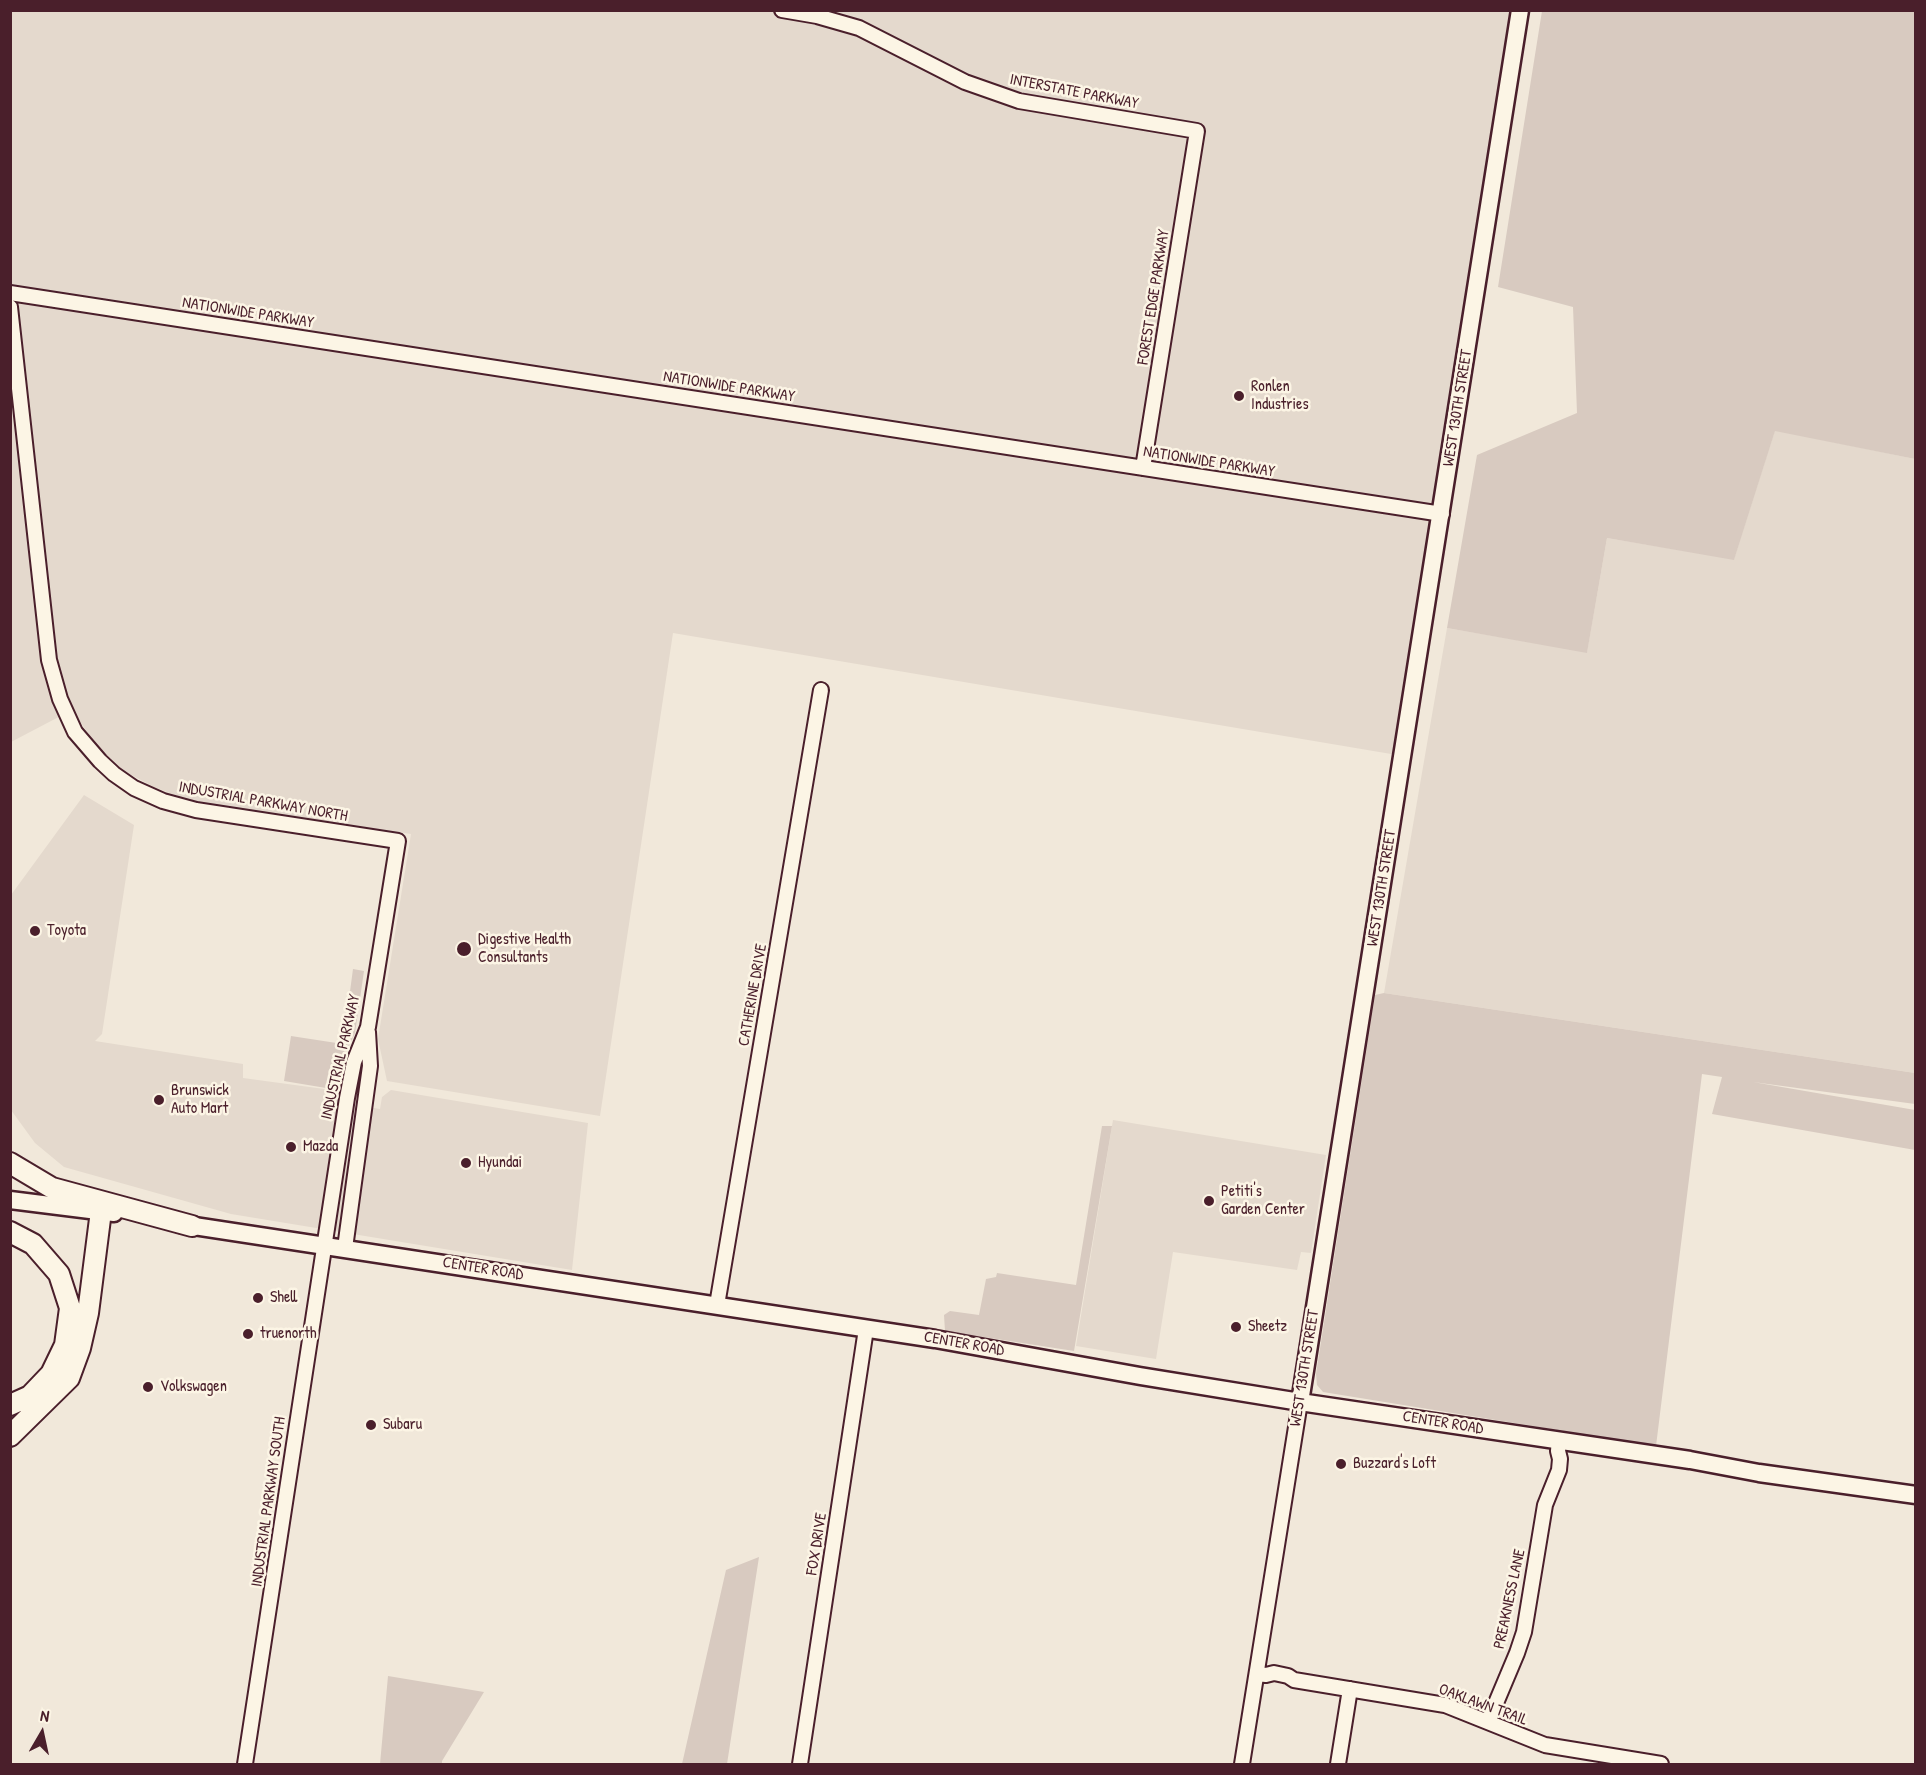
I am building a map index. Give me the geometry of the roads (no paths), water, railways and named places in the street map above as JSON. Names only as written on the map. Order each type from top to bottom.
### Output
[{"type":"highway","points":[[10,1163],[52,1188],[192,1226]]},
{"type":"highway","points":[[10,1436],[69,1378],[80,1348],[88,1313],[101,1211]]},
{"type":"highway","points":[[10,1232],[33,1244],[59,1274],[70,1308],[65,1345],[51,1374],[30,1396],[10,1405]]},
{"type":"main road","name":"WEST 130TH STREET","points":[[1300,1402],[1520,10]]},
{"type":"main road","name":"CENTER ROAD","points":[[10,1200],[101,1211],[717,1305],[1558,1446],[1690,1460],[1759,1473],[1916,1495]]},
{"type":"street","name":"INTERSTATE PARKWAY","points":[[782,10],[817,16],[859,28],[965,82],[1019,101],[1197,130]]},
{"type":"street","name":"FOREST EDGE PARKWAY","points":[[1143,468],[1197,130]]},
{"type":"street","name":"NATIONWIDE PARKWAY","points":[[10,293],[1442,514]]},
{"type":"street","name":"INDUSTRIAL PARKWAY NORTH","points":[[10,308],[49,660],[60,699],[75,732],[114,774],[134,788],[163,801],[196,810],[398,841]]},
{"type":"street","name":"CATHERINE DRIVE","points":[[717,1305],[821,690]]},
{"type":"street","name":"INDUSTRIAL PARKWAY","points":[[324,1245],[354,1062],[368,1027],[398,841]]},
{"type":"street","points":[[345,1248],[370,1066],[368,1027]]},
{"type":"street","name":"INDUSTRIAL PARKWAY SOUTH","points":[[245,1764],[324,1245]]},
{"type":"street","name":"FOX DRIVE","points":[[801,1764],[866,1329]]},
{"type":"street","name":"WEST 130TH STREET","points":[[1242,1764],[1262,1675],[1300,1402]]},
{"type":"street","name":"PREAKNESS LANE","points":[[1488,1722],[1521,1643],[1545,1505],[1554,1479],[1550,1469],[1552,1458],[1558,1446]]},
{"type":"street","name":"OAKLAWN TRAIL","points":[[1262,1675],[1274,1673],[1294,1680],[1445,1705],[1545,1745],[1660,1764]]},
{"type":"street","points":[[1338,1764],[1350,1689]]},
{"type":"place","name":"Ronlen Industries","points":[[1239,396]]},
{"type":"place","name":"Toyota","points":[[35,931]]},
{"type":"place","name":"Digestive Health Consultants","points":[[464,949]]},
{"type":"place","name":"Brunswick Auto Mart","points":[[159,1100]]},
{"type":"place","name":"Mazda","points":[[291,1147]]},
{"type":"place","name":"Hyundai","points":[[466,1163]]},
{"type":"place","name":"Petiti's Garden Center","points":[[1209,1201]]},
{"type":"place","name":"Shell","points":[[258,1298]]},
{"type":"place","name":"Sheetz","points":[[1236,1327]]},
{"type":"place","name":"truenorth","points":[[248,1334]]},
{"type":"place","name":"Volkswagen","points":[[148,1387]]},
{"type":"place","name":"Subaru","points":[[371,1425]]},
{"type":"place","name":"Buzzard's Loft","points":[[1341,1464]]}]
